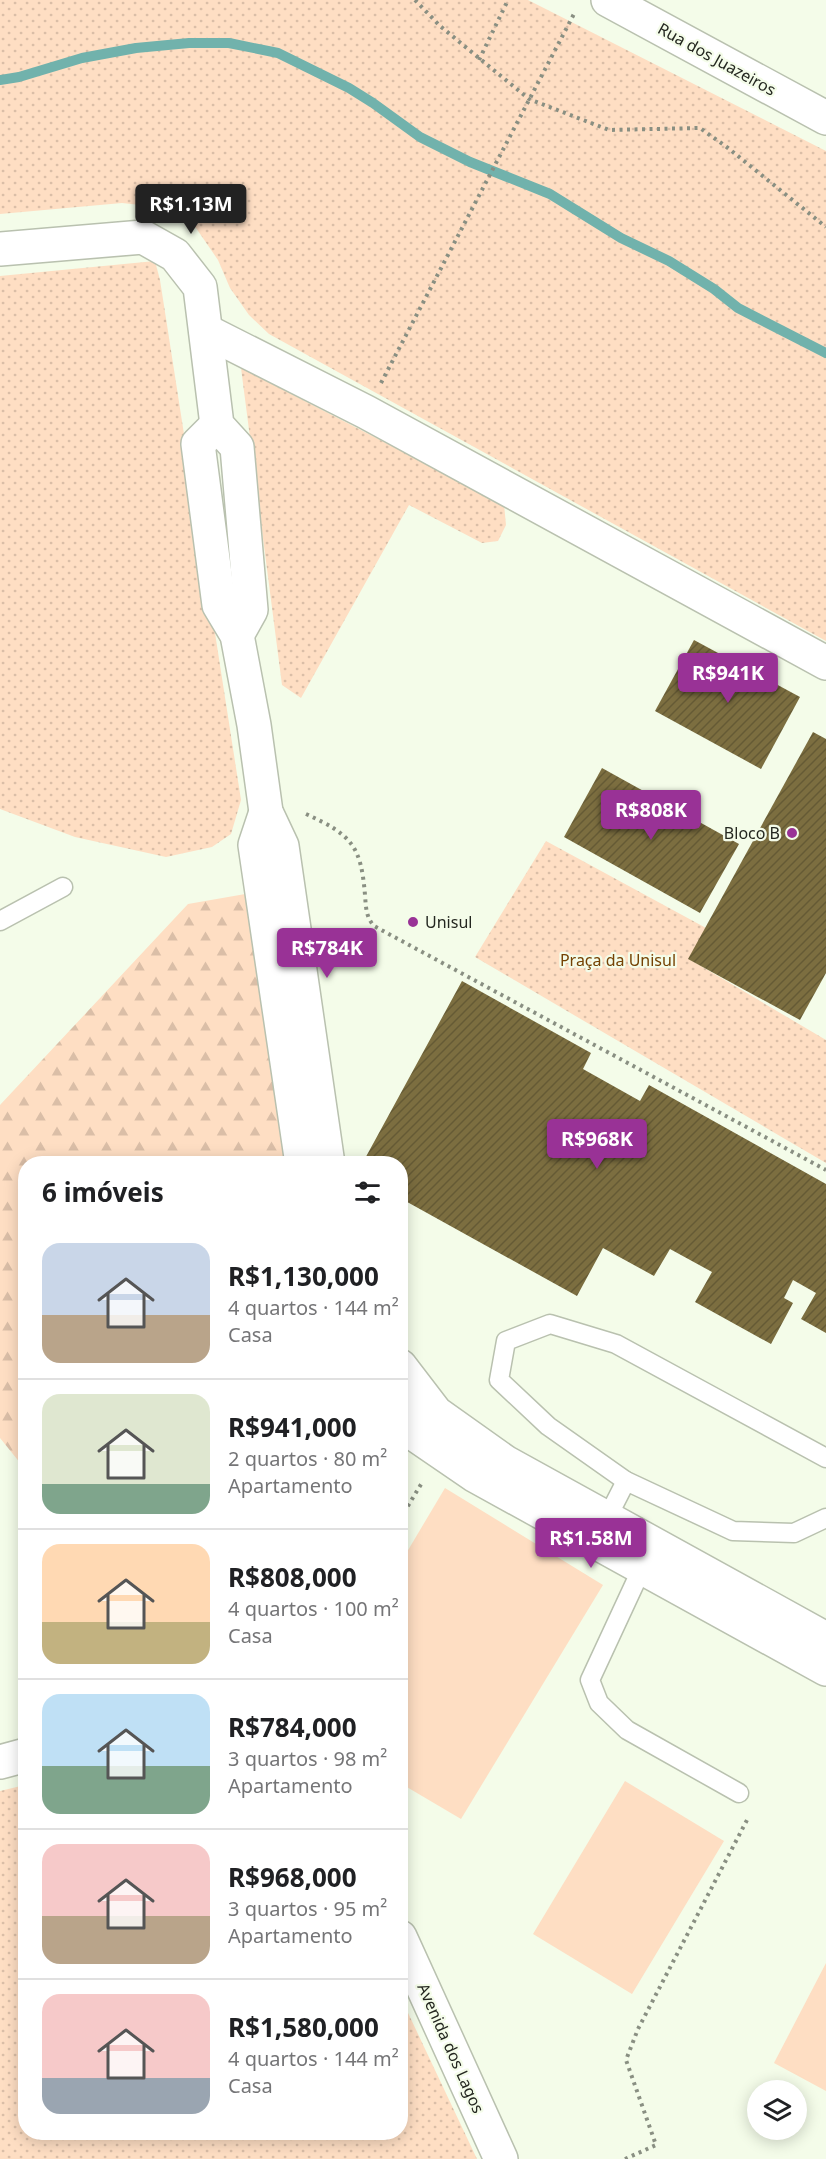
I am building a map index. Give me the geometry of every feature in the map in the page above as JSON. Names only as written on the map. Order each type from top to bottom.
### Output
[{"type":"street","name":"Rua dos Juazeiros","points":[[608,0],[826,118]]},
{"type":"street","points":[[0,249],[143,237],[175,255],[200,287],[217,424],[198,444],[219,605],[237,635],[254,725],[266,812],[282,846],[327,1156]]},
{"type":"street","points":[[206,331],[366,412],[826,663]]},
{"type":"street","points":[[266,812],[255,845],[301,1156]]},
{"type":"street","points":[[408,1376],[436,1413],[601,1529],[642,1568],[826,1669]]},
{"type":"street","points":[[408,1425],[417,1436],[474,1475],[601,1529],[826,1639]]},
{"type":"street","points":[[0,1762],[18,1757]]},
{"type":"street","name":"Avenida dos Lagos","points":[[408,1954],[501,2159]]},
{"type":"lane","points":[[0,921],[63,887]]},
{"type":"lane","points":[[826,1458],[616,1344],[550,1324],[506,1341],[499,1380],[548,1426],[626,1481],[733,1531],[794,1533],[826,1518]]},
{"type":"lane","points":[[601,1529],[626,1481]]},
{"type":"lane","points":[[642,1568],[590,1680],[599,1703],[627,1730],[739,1793]]},
{"type":"path","points":[[415,0],[440,26],[479,60],[529,99],[609,130],[700,128],[826,227]]},
{"type":"path","points":[[479,60],[508,0]]},
{"type":"path","points":[[366,412],[576,10]]},
{"type":"path","points":[[320,820],[352,842],[359,855],[363,869],[366,911],[368,919],[374,926],[826,1170]]},
{"type":"path","points":[[408,1506],[440,1453]]},
{"type":"path","points":[[626,2159],[656,2145],[626,2060],[638,2029],[750,1813]]},
{"type":"green space","points":[[0,0],[528,0],[826,151],[826,641],[269,334],[249,315],[230,288],[218,260],[196,228],[168,208],[122,203],[0,214]]},
{"type":"green space","points":[[155,261],[160,280],[241,800],[231,834],[212,847],[166,857],[75,837],[0,809],[0,276]]},
{"type":"green space","points":[[241,368],[504,504],[506,525],[498,541],[482,543],[409,505],[301,698],[282,685]]},
{"type":"green space","name":"Praça da Unisul","points":[[546,841],[706,928],[689,959],[826,1040],[826,1163],[475,957]]},
{"type":"green space","points":[[251,893],[290,1156],[18,1156],[18,1460],[0,1438],[0,1105],[188,904]]},
{"type":"green space","points":[[445,1488],[603,1585],[461,1819],[408,1788],[408,1550]]},
{"type":"green space","points":[[625,1781],[724,1841],[632,1994],[533,1934]]},
{"type":"green space","points":[[18,1787],[18,2140],[408,2140],[408,2013],[477,2159],[0,2159],[0,1791]]},
{"type":"green space","points":[[826,1963],[826,2091],[774,2063]]},
{"type":"building","points":[[694,640],[800,697],[761,769],[655,711]]},
{"type":"building","name":"Bloco B","points":[[813,732],[826,739],[826,973],[800,1020],[688,959]]},
{"type":"building","points":[[602,768],[739,844],[700,913],[564,837]]},
{"type":"building","points":[[462,981],[591,1053],[583,1069],[640,1101],[649,1085],[826,1184],[826,1333],[801,1319],[816,1293],[793,1280],[784,1298],[793,1303],[771,1344],[695,1302],[712,1272],[670,1249],[654,1276],[603,1248],[577,1296],[408,1202],[408,1156],[366,1156]]},
{"type":"waterway","points":[[0,80],[19,77],[82,58],[136,48],[189,43],[229,43],[278,53],[349,88],[420,137],[470,162],[550,194],[621,238],[669,261],[714,289],[738,308],[826,353]]},
{"type":"place","name":"Bloco B","points":[[792,833]]},
{"type":"place","name":"Unisul","points":[[413,922]]}]
